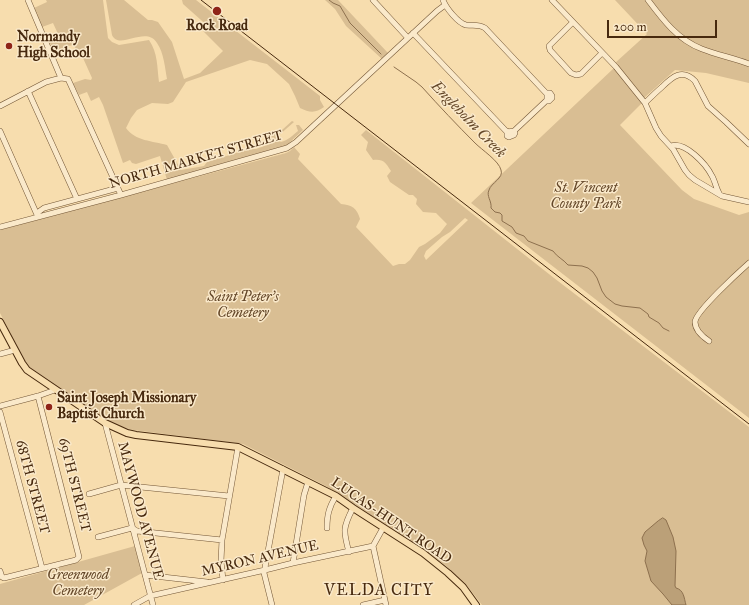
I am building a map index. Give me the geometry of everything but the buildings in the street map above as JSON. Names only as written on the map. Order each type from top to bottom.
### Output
[{"type":"main road","name":"LUCAS-HUNT ROAD","points":[[0,322],[27,370],[105,423],[127,433],[136,435],[238,447],[336,496],[423,553],[463,587],[476,605]]},
{"type":"street","points":[[28,0],[61,78]]},
{"type":"street","points":[[372,0],[408,38]]},
{"type":"street","points":[[552,0],[616,67],[645,103],[656,128],[661,136],[671,146],[689,175],[719,194],[728,198],[749,202]]},
{"type":"street","points":[[648,0],[666,23],[677,34],[689,42],[701,49],[749,64]]},
{"type":"street","points":[[413,33],[510,131],[547,97],[485,28],[462,23],[448,10],[444,3]]},
{"type":"street","name":"NORTH MARKET STREET","points":[[0,227],[37,215],[121,195],[291,146],[444,3]]},
{"type":"street","points":[[573,22],[549,46],[550,50],[571,73],[576,75],[581,74],[602,53]]},
{"type":"street","points":[[645,103],[672,78],[679,75],[686,75],[695,81],[709,108],[749,144]]},
{"type":"street","points":[[0,106],[46,82],[61,78],[68,79],[121,195]]},
{"type":"street","points":[[28,91],[77,199]]},
{"type":"street","points":[[0,132],[37,215],[44,208],[118,188]]},
{"type":"street","points":[[671,146],[675,145],[683,147],[694,154],[712,175],[719,194]]},
{"type":"street","points":[[709,341],[702,335],[696,324],[698,315],[709,302],[749,263]]},
{"type":"street","points":[[0,354],[15,350]]},
{"type":"street","points":[[0,406],[55,390]]},
{"type":"street","name":"69TH STREET","points":[[38,396],[79,557],[76,560],[42,568]]},
{"type":"street","name":"68TH STREET","points":[[0,412],[42,568]]},
{"type":"street","name":"MAYWOOD AVENUE","points":[[105,423],[153,605]]},
{"type":"street","points":[[223,580],[221,561],[222,540],[238,447]]},
{"type":"street","points":[[272,605],[264,573],[282,469]]},
{"type":"street","points":[[293,563],[304,494],[308,482]]},
{"type":"street","points":[[89,494],[121,485],[229,496]]},
{"type":"street","points":[[326,528],[327,515],[336,496]]},
{"type":"street","points":[[349,552],[344,528],[353,508]]},
{"type":"street","points":[[98,537],[132,528],[138,531],[222,540]]},
{"type":"street","points":[[363,605],[385,602],[373,546],[383,528]]},
{"type":"street","name":"MYRON AVENUE","points":[[134,605],[150,596],[373,546]]},
{"type":"street","points":[[0,571],[2,577],[4,578],[42,568]]},
{"type":"street","points":[[145,575],[212,582]]},
{"type":"green space","points":[[46,0],[103,0],[108,38],[112,42],[119,45],[149,40],[156,55],[159,82],[167,79],[163,56],[157,43],[152,38],[146,36],[126,40],[115,39],[112,35],[106,0],[124,0],[148,20],[158,22],[172,42],[184,79],[200,73],[223,51],[203,31],[203,29],[210,30],[210,28],[183,4],[182,0],[196,0],[320,96],[320,100],[324,107],[313,112],[300,108],[289,84],[267,64],[250,60],[186,82],[173,102],[168,104],[152,103],[137,110],[126,128],[134,136],[167,145],[181,170],[204,166],[207,162],[270,144],[272,140],[271,134],[276,130],[282,130],[292,121],[294,122],[278,136],[277,140],[281,142],[292,136],[298,131],[296,125],[299,125],[303,130],[287,145],[281,148],[167,180],[160,156],[136,164],[132,163],[130,160],[123,163],[99,97],[91,101],[87,92],[79,95],[73,83],[85,79],[91,80],[92,78],[83,58],[80,58],[74,45],[54,52],[49,41],[59,36],[53,23],[42,27],[34,8],[47,2]]},
{"type":"green space","points":[[325,0],[338,0],[388,53],[382,59],[346,26],[335,9]]},
{"type":"green space","points":[[615,0],[749,0],[749,83],[706,73],[675,70],[644,98],[615,63],[647,34]]},
{"type":"green space","name":"St. Vincent County Park","points":[[614,68],[642,103],[620,125],[682,190],[694,199],[739,215],[749,212],[749,418],[471,203]]},
{"type":"green space","name":"Saint Peter's Cemetery","points":[[366,130],[554,278],[749,427],[749,605],[482,605],[465,583],[446,566],[423,549],[326,486],[243,444],[133,430],[121,427],[49,382],[28,367],[0,313],[0,230],[286,153],[294,147],[300,154],[298,159],[341,204],[351,206],[356,210],[360,219],[356,227],[393,266],[405,264],[410,260],[419,247],[440,233],[447,224],[436,213],[423,212],[416,204],[417,199],[413,195],[409,195],[390,182],[387,176],[391,171],[384,162],[380,160],[373,160],[366,150],[368,142],[361,135]],"holes":[[[465,218],[468,220],[426,260],[424,256],[426,251]]]},
{"type":"green space","name":"Greenwood Cemetery","points":[[135,546],[142,573],[84,605],[0,605],[0,584]]},
{"type":"shaded area","points":[[663,518],[666,520],[673,537],[676,551],[675,586],[682,592],[686,605],[672,605],[651,581],[645,561],[647,551],[642,538],[645,532]]},
{"type":"waterway","name":"Engleholm Creek","points":[[329,0],[340,6],[350,23],[381,54]]},
{"type":"waterway","name":"Engleholm Creek","points":[[394,67],[422,87],[475,143],[494,159],[500,167],[501,176],[490,187],[488,194],[491,208],[495,212],[502,215],[502,221],[512,227],[516,233],[524,236],[528,241],[553,251],[568,265],[588,268],[597,278],[606,297],[615,304],[640,308],[648,314],[649,317],[669,331]]},
{"type":"tram line","points":[[201,0],[749,424]]},
{"type":"place","name":"Rock Road","points":[[217,11]]},
{"type":"place","name":"Normandy High School","points":[[9,46]]},
{"type":"place","name":"Saint Joseph Missionary Baptist Church","points":[[49,407]]},
{"type":"district","name":"VELDA CITY","points":[[379,591]]}]
